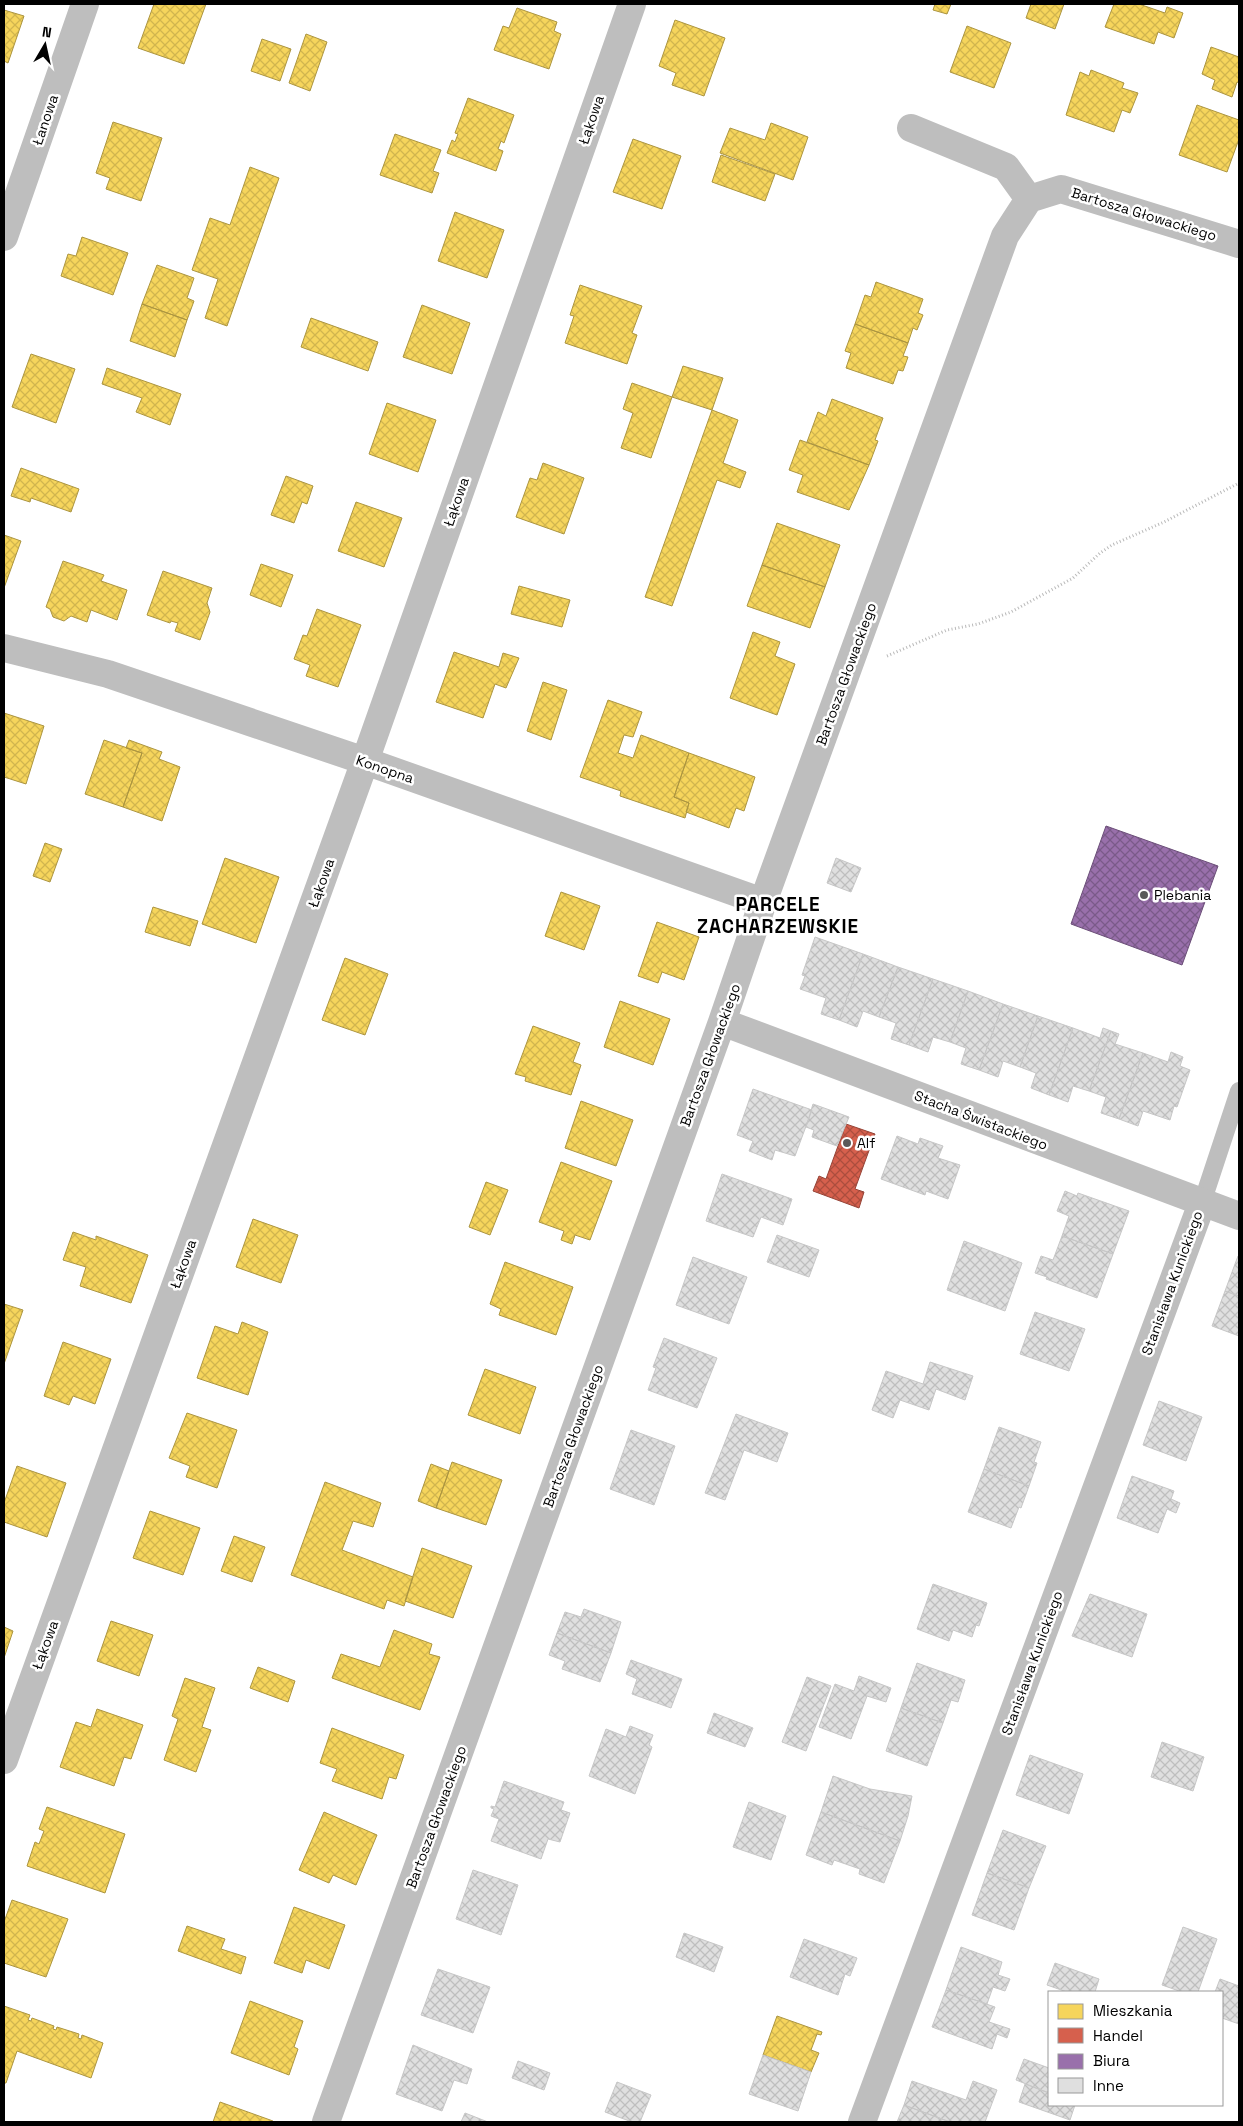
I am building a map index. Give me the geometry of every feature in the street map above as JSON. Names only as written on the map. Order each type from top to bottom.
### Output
[{"type":"street","name":"Łanowa","points":[[4,237],[85,4]]},
{"type":"street","name":"Łąkowa","points":[[4,1760],[365,761],[632,4]]},
{"type":"street","points":[[911,128],[1006,167],[1029,199]]},
{"type":"street","name":"Bartosza Głowackiego","points":[[326,2122],[722,1022],[763,902],[1005,236],[1029,199],[1060,189],[1239,244]]},
{"type":"street","name":"Konopna","points":[[4,648],[108,674],[365,761],[763,902]]},
{"type":"street","name":"Stacha Świstackiego","points":[[722,1022],[1239,1216]]},
{"type":"street","name":"Stanisława Kunickiego","points":[[862,2122],[1202,1203]]},
{"type":"lane","points":[[1202,1203],[1239,1091]]},
{"type":"path","points":[[847,672],[947,630],[978,624],[1010,612],[1073,578],[1100,553],[1112,545],[1164,522],[1239,483]]},
{"type":"building: Mieszkania","points":[[154,4],[206,4],[184,64],[138,48]]},
{"type":"building: Mieszkania","points":[[935,4],[951,4],[947,14],[933,10]]},
{"type":"building: Mieszkania","points":[[1031,4],[1064,4],[1055,29],[1026,18]]},
{"type":"building: Mieszkania","points":[[1114,4],[1139,4],[1165,13],[1167,7],[1183,13],[1174,38],[1158,32],[1154,44],[1105,27]]},
{"type":"building: Mieszkania","points":[[517,8],[557,22],[554,31],[561,34],[549,69],[494,50],[503,26],[509,28]]},
{"type":"building: Mieszkania","points":[[4,10],[24,16],[8,63],[4,61]]},
{"type":"building: Mieszkania","points":[[675,20],[725,38],[704,96],[672,85],[676,73],[659,66]]},
{"type":"building: Mieszkania","points":[[967,26],[1011,43],[994,88],[950,72]]},
{"type":"building: Mieszkania","points":[[306,34],[327,42],[310,91],[289,83]]},
{"type":"building: Mieszkania","points":[[262,39],[291,49],[280,81],[251,71]]},
{"type":"building: Mieszkania","points":[[1211,47],[1239,57],[1239,83],[1237,82],[1232,97],[1212,89],[1215,80],[1202,74]]},
{"type":"building: Mieszkania","points":[[1091,70],[1124,83],[1122,88],[1138,93],[1130,113],[1122,110],[1114,132],[1066,115],[1080,72],[1089,76]]},
{"type":"building: Mieszkania","points":[[468,98],[514,115],[504,143],[501,141],[498,149],[503,151],[496,171],[447,153],[452,140],[455,142],[458,134],[455,133]]},
{"type":"building: Mieszkania","points":[[1197,105],[1239,120],[1239,139],[1227,172],[1179,155]]},
{"type":"building: Mieszkania","points":[[113,122],[162,138],[141,201],[106,189],[110,178],[96,173]]},
{"type":"building: Mieszkania","points":[[771,123],[808,137],[793,180],[720,153],[730,128],[765,140]]},
{"type":"building: Mieszkania","points":[[395,134],[441,150],[433,171],[439,173],[432,193],[380,175]]},
{"type":"building: Mieszkania","points":[[633,139],[681,156],[662,209],[613,192]]},
{"type":"building: Mieszkania","points":[[721,155],[775,174],[765,201],[712,182]]},
{"type":"building: Mieszkania","points":[[250,167],[279,178],[227,326],[205,318],[218,279],[192,270],[210,218],[230,225]]},
{"type":"building: Mieszkania","points":[[455,212],[504,230],[487,278],[438,261]]},
{"type":"building: Mieszkania","points":[[82,237],[128,253],[113,295],[61,276],[68,254],[76,256]]},
{"type":"building: Mieszkania","points":[[157,265],[194,278],[187,298],[194,301],[187,320],[142,304]]},
{"type":"building: Mieszkania","points":[[876,282],[923,299],[918,313],[923,315],[917,330],[913,328],[908,343],[855,324],[865,295],[871,297]]},
{"type":"building: Mieszkania","points":[[580,285],[642,306],[632,333],[637,335],[627,364],[565,343],[574,316],[570,315]]},
{"type":"building: Mieszkania","points":[[142,304],[187,320],[175,357],[130,341]]},
{"type":"building: Mieszkania","points":[[422,305],[470,323],[452,374],[403,357]]},
{"type":"building: Mieszkania","points":[[311,318],[378,342],[368,371],[301,347]]},
{"type":"building: Mieszkania","points":[[855,324],[908,343],[903,356],[908,357],[903,371],[898,370],[893,384],[846,368],[851,353],[845,351]]},
{"type":"building: Mieszkania","points":[[31,354],[75,369],[56,423],[12,407]]},
{"type":"building: Mieszkania","points":[[683,366],[723,378],[712,410],[672,397]]},
{"type":"building: Mieszkania","points":[[107,368],[181,394],[170,425],[136,412],[142,398],[102,384]]},
{"type":"building: Mieszkania","points":[[632,383],[672,397],[651,458],[621,448],[633,413],[623,409]]},
{"type":"building: Mieszkania","points":[[832,399],[883,418],[875,440],[878,441],[869,465],[807,442],[818,412],[826,416]]},
{"type":"building: Mieszkania","points":[[387,403],[436,420],[418,472],[369,454]]},
{"type":"building: Mieszkania","points":[[712,410],[738,420],[723,463],[746,472],[740,488],[717,480],[672,606],[645,597]]},
{"type":"building: Mieszkania","points":[[800,440],[869,465],[849,510],[797,492],[803,475],[789,470]]},
{"type":"building: Mieszkania","points":[[543,463],[584,478],[564,534],[516,517],[530,478],[537,480]]},
{"type":"building: Mieszkania","points":[[21,468],[79,489],[71,512],[31,498],[30,502],[11,496]]},
{"type":"building: Mieszkania","points":[[286,476],[313,486],[307,504],[302,502],[294,523],[271,515]]},
{"type":"building: Mieszkania","points":[[356,502],[402,518],[384,567],[338,551]]},
{"type":"building: Mieszkania","points":[[777,523],[840,545],[825,587],[762,565]]},
{"type":"building: Mieszkania","points":[[4,535],[21,541],[4,588]]},
{"type":"building: Mieszkania","points":[[63,561],[104,575],[101,581],[127,590],[117,620],[91,610],[87,622],[71,616],[64,621],[53,617],[50,609],[46,607]]},
{"type":"building: Mieszkania","points":[[261,564],[293,575],[281,607],[250,595]]},
{"type":"building: Mieszkania","points":[[762,565],[825,587],[810,628],[747,606]]},
{"type":"building: Mieszkania","points":[[163,571],[212,588],[207,603],[210,612],[200,640],[175,631],[178,623],[171,621],[170,623],[147,615]]},
{"type":"building: Mieszkania","points":[[519,586],[570,600],[562,627],[511,614]]},
{"type":"building: Mieszkania","points":[[317,609],[361,625],[338,687],[306,676],[310,665],[294,659],[303,635],[307,636]]},
{"type":"building: Mieszkania","points":[[753,632],[780,642],[775,656],[795,664],[777,715],[730,698]]},
{"type":"building: Mieszkania","points":[[454,652],[499,667],[503,653],[519,658],[506,688],[495,684],[483,718],[436,702]]},
{"type":"building: Mieszkania","points":[[543,682],[567,690],[551,740],[527,731]]},
{"type":"building: Mieszkania","points":[[608,700],[642,712],[633,737],[624,735],[618,753],[633,758],[641,735],[689,753],[674,797],[689,803],[685,818],[620,796],[621,791],[580,777]]},
{"type":"building: Mieszkania","points":[[4,713],[44,726],[26,784],[4,777]]},
{"type":"building: Mieszkania","points":[[104,740],[142,753],[123,807],[85,794]]},
{"type":"building: Mieszkania","points":[[129,740],[162,752],[159,759],[180,767],[162,821],[123,807],[142,753],[126,748]]},
{"type":"building: Mieszkania","points":[[689,753],[755,777],[744,811],[736,808],[729,828],[686,812],[689,803],[674,797]]},
{"type":"building: Mieszkania","points":[[45,843],[62,849],[50,882],[33,876]]},
{"type":"building: Mieszkania","points":[[225,858],[279,877],[256,943],[202,924]]},
{"type":"building: Mieszkania","points":[[561,892],[600,906],[584,950],[545,936]]},
{"type":"building: Mieszkania","points":[[153,907],[198,921],[190,946],[145,932]]},
{"type":"building: Mieszkania","points":[[657,922],[699,937],[684,980],[662,972],[658,983],[638,976]]},
{"type":"building: Mieszkania","points":[[345,958],[388,974],[365,1035],[322,1020]]},
{"type":"building: Mieszkania","points":[[620,1001],[670,1019],[653,1065],[604,1047]]},
{"type":"building: Mieszkania","points":[[533,1026],[580,1043],[573,1062],[581,1065],[571,1095],[525,1081],[526,1077],[515,1074]]},
{"type":"building: Mieszkania","points":[[581,1101],[633,1120],[616,1166],[565,1148]]},
{"type":"building: Mieszkania","points":[[561,1162],[612,1181],[590,1240],[575,1235],[572,1244],[561,1240],[564,1231],[539,1222]]},
{"type":"building: Mieszkania","points":[[486,1182],[508,1190],[490,1235],[469,1227]]},
{"type":"building: Mieszkania","points":[[253,1219],[298,1235],[281,1283],[236,1267]]},
{"type":"building: Mieszkania","points":[[73,1232],[96,1240],[96,1236],[148,1255],[131,1303],[80,1286],[86,1267],[63,1260]]},
{"type":"building: Mieszkania","points":[[505,1262],[573,1287],[556,1335],[499,1315],[501,1309],[490,1304]]},
{"type":"building: Mieszkania","points":[[4,1304],[23,1310],[4,1364]]},
{"type":"building: Mieszkania","points":[[242,1322],[268,1332],[248,1395],[197,1378],[215,1326],[238,1334]]},
{"type":"building: Mieszkania","points":[[63,1342],[111,1359],[95,1404],[73,1396],[69,1405],[44,1396]]},
{"type":"building: Mieszkania","points":[[485,1369],[536,1387],[520,1434],[468,1415]]},
{"type":"building: Mieszkania","points":[[187,1413],[237,1430],[217,1488],[186,1477],[190,1466],[169,1458]]},
{"type":"building: Mieszkania","points":[[452,1462],[502,1480],[486,1525],[436,1508]]},
{"type":"building: Mieszkania","points":[[431,1464],[449,1471],[436,1508],[418,1501]]},
{"type":"building: Mieszkania","points":[[17,1466],[66,1483],[47,1537],[4,1522],[4,1503]]},
{"type":"building: Mieszkania","points":[[325,1482],[381,1503],[373,1527],[353,1521],[342,1550],[413,1577],[404,1606],[387,1600],[384,1609],[291,1575]]},
{"type":"building: Mieszkania","points":[[150,1511],[200,1528],[183,1575],[133,1558]]},
{"type":"building: Mieszkania","points":[[234,1536],[265,1547],[252,1582],[221,1571]]},
{"type":"building: Mieszkania","points":[[422,1548],[472,1566],[453,1618],[405,1601]]},
{"type":"building: Mieszkania","points":[[111,1621],[153,1635],[139,1676],[97,1661]]},
{"type":"building: Mieszkania","points":[[4,1627],[13,1631],[4,1658]]},
{"type":"building: Mieszkania","points":[[394,1630],[432,1644],[429,1654],[440,1657],[420,1710],[332,1678],[341,1654],[380,1667]]},
{"type":"building: Mieszkania","points":[[258,1667],[295,1681],[288,1702],[250,1688]]},
{"type":"building: Mieszkania","points":[[185,1678],[215,1688],[202,1727],[211,1730],[196,1772],[164,1760],[178,1719],[172,1716]]},
{"type":"building: Mieszkania","points":[[97,1709],[143,1725],[131,1759],[124,1757],[114,1786],[60,1767],[76,1722],[91,1727]]},
{"type":"building: Mieszkania","points":[[332,1728],[404,1755],[396,1779],[389,1777],[382,1799],[332,1781],[337,1769],[320,1763]]},
{"type":"building: Mieszkania","points":[[47,1807],[125,1834],[105,1893],[27,1866],[35,1842],[39,1844],[44,1831],[39,1829]]},
{"type":"building: Mieszkania","points":[[324,1812],[377,1835],[356,1885],[333,1875],[329,1883],[299,1870]]},
{"type":"building: Mieszkania","points":[[12,1900],[68,1919],[46,1977],[4,1963],[4,1922]]},
{"type":"building: Mieszkania","points":[[294,1907],[345,1925],[329,1969],[306,1960],[302,1973],[274,1963]]},
{"type":"building: Mieszkania","points":[[187,1926],[225,1939],[221,1949],[246,1957],[241,1974],[178,1951]]},
{"type":"building: Mieszkania","points":[[250,2001],[303,2021],[294,2047],[298,2049],[289,2075],[231,2053]]},
{"type":"building: Mieszkania","points":[[4,2006],[30,2015],[28,2020],[31,2021],[32,2018],[54,2026],[53,2029],[56,2030],[57,2027],[79,2034],[78,2038],[81,2039],[82,2035],[103,2043],[91,2078],[17,2051],[6,2083],[4,2083]]},
{"type":"building: Mieszkania","points":[[777,2016],[822,2032],[821,2035],[817,2034],[811,2050],[819,2053],[811,2072],[763,2055]]},
{"type":"building: Mieszkania","points":[[220,2102],[273,2121],[213,2122]]},
{"type":"building: Handel","points":[[846,1124],[875,1134],[855,1189],[864,1192],[859,1208],[813,1191],[819,1176],[826,1179]]},
{"type":"building: Biura","name":"Plebania","points":[[1106,826],[1218,866],[1182,965],[1071,924]]},
{"type":"building: Inne","points":[[836,858],[861,868],[851,892],[827,883]]},
{"type":"building: Inne","points":[[815,937],[863,954],[839,1020],[821,1014],[826,998],[800,989],[805,976],[802,975]]},
{"type":"building: Inne","points":[[863,954],[898,967],[879,1017],[863,1011],[857,1027],[839,1020]]},
{"type":"building: Inne","points":[[898,967],[933,979],[909,1045],[891,1039],[896,1023],[879,1017]]},
{"type":"building: Inne","points":[[933,979],[968,991],[950,1042],[933,1037],[928,1052],[909,1045]]},
{"type":"building: Inne","points":[[968,991],[1003,1004],[979,1070],[961,1064],[966,1048],[950,1042]]},
{"type":"building: Inne","points":[[1003,1004],[1038,1016],[1020,1067],[1003,1061],[998,1077],[979,1070]]},
{"type":"building: Inne","points":[[1038,1016],[1073,1028],[1049,1095],[1031,1088],[1036,1073],[1020,1067]]},
{"type":"building: Inne","points":[[1073,1028],[1100,1038],[1103,1028],[1111,1031],[1089,1091],[1073,1086],[1068,1102],[1049,1095]]},
{"type":"building: Inne","points":[[1111,1031],[1119,1034],[1115,1044],[1143,1053],[1119,1119],[1101,1113],[1106,1097],[1089,1091]]},
{"type":"building: Inne","points":[[1171,1052],[1183,1057],[1180,1066],[1190,1070],[1177,1107],[1174,1106],[1170,1120],[1143,1111],[1138,1126],[1119,1119],[1143,1053],[1168,1062]]},
{"type":"building: Inne","points":[[753,1089],[812,1110],[795,1156],[775,1150],[772,1160],[749,1151],[753,1141],[737,1135]]},
{"type":"building: Inne","points":[[813,1104],[849,1117],[837,1146],[812,1137],[814,1130],[806,1127]]},
{"type":"building: Inne","points":[[897,1136],[918,1144],[920,1138],[943,1146],[938,1158],[960,1165],[948,1199],[926,1191],[925,1195],[881,1179]]},
{"type":"building: Inne","points":[[722,1174],[792,1199],[783,1225],[761,1217],[753,1237],[706,1221]]},
{"type":"building: Inne","points":[[1065,1191],[1077,1196],[1078,1193],[1129,1211],[1113,1254],[1062,1236],[1069,1216],[1057,1211]]},
{"type":"building: Inne","points":[[777,1235],[819,1250],[809,1277],[767,1262]]},
{"type":"building: Inne","points":[[1062,1236],[1113,1254],[1097,1298],[1035,1273],[1041,1256],[1053,1260]]},
{"type":"building: Inne","points":[[964,1241],[1022,1263],[1005,1311],[947,1290]]},
{"type":"building: Inne","points":[[1239,1256],[1239,1296],[1225,1291]]},
{"type":"building: Inne","points":[[693,1257],[747,1277],[729,1324],[676,1305]]},
{"type":"building: Inne","points":[[1225,1291],[1239,1296],[1239,1336],[1212,1326]]},
{"type":"building: Inne","points":[[1035,1312],[1085,1329],[1069,1371],[1020,1354]]},
{"type":"building: Inne","points":[[664,1338],[717,1358],[697,1408],[648,1390],[656,1368],[653,1367]]},
{"type":"building: Inne","points":[[930,1362],[973,1376],[965,1400],[936,1389],[929,1410],[900,1400],[893,1418],[872,1410],[886,1371],[923,1384]]},
{"type":"building: Inne","points":[[1159,1401],[1202,1417],[1186,1461],[1143,1445]]},
{"type":"building: Inne","points":[[736,1414],[788,1433],[777,1462],[744,1450],[725,1500],[705,1493]]},
{"type":"building: Inne","points":[[999,1427],[1041,1442],[1034,1462],[1037,1463],[1029,1486],[984,1469]]},
{"type":"building: Inne","points":[[631,1430],[675,1446],[654,1505],[610,1489]]},
{"type":"building: Inne","points":[[984,1469],[1029,1486],[1011,1528],[968,1512]]},
{"type":"building: Inne","points":[[1132,1476],[1174,1491],[1171,1499],[1180,1503],[1176,1513],[1167,1509],[1158,1533],[1117,1518]]},
{"type":"building: Inne","points":[[933,1584],[987,1603],[979,1626],[976,1625],[972,1637],[953,1630],[949,1641],[917,1629]]},
{"type":"building: Inne","points":[[1090,1594],[1147,1614],[1132,1657],[1072,1636]]},
{"type":"building: Inne","points":[[584,1609],[621,1622],[611,1653],[557,1633],[565,1612],[581,1617]]},
{"type":"building: Inne","points":[[557,1633],[611,1653],[600,1682],[562,1669],[565,1661],[549,1655]]},
{"type":"building: Inne","points":[[631,1660],[682,1679],[671,1708],[632,1694],[637,1679],[626,1674]]},
{"type":"building: Inne","points":[[917,1663],[965,1680],[958,1702],[951,1700],[943,1723],[901,1708]]},
{"type":"building: Inne","points":[[859,1676],[891,1688],[886,1702],[867,1696],[851,1739],[819,1727],[835,1684],[854,1691]]},
{"type":"building: Inne","points":[[807,1677],[831,1686],[806,1751],[782,1742]]},
{"type":"building: Inne","points":[[901,1708],[943,1723],[927,1766],[886,1751]]},
{"type":"building: Inne","points":[[714,1713],[753,1728],[745,1747],[707,1733]]},
{"type":"building: Inne","points":[[630,1726],[653,1735],[649,1745],[652,1747],[635,1794],[589,1776],[606,1729],[626,1737]]},
{"type":"building: Inne","points":[[1162,1742],[1204,1757],[1193,1791],[1151,1777]]},
{"type":"building: Inne","points":[[1030,1755],[1083,1774],[1069,1814],[1016,1795]]},
{"type":"building: Inne","points":[[833,1776],[870,1789],[912,1796],[900,1841],[821,1812]]},
{"type":"building: Inne","points":[[504,1781],[564,1802],[561,1810],[570,1813],[560,1842],[548,1839],[541,1859],[491,1841],[499,1819],[491,1816],[494,1809],[491,1806],[495,1807]]},
{"type":"building: Inne","points":[[749,1802],[786,1816],[771,1860],[733,1847]]},
{"type":"building: Inne","points":[[821,1812],[900,1841],[884,1883],[859,1874],[860,1869],[834,1860],[832,1865],[806,1855]]},
{"type":"building: Inne","points":[[1003,1830],[1046,1846],[1029,1888],[987,1873]]},
{"type":"building: Inne","points":[[473,1870],[518,1885],[501,1935],[456,1919]]},
{"type":"building: Inne","points":[[987,1873],[1029,1888],[1014,1930],[972,1915]]},
{"type":"building: Inne","points":[[1183,1927],[1217,1939],[1198,1991],[1179,1991],[1162,1985]]},
{"type":"building: Inne","points":[[684,1933],[723,1947],[714,1972],[676,1957]]},
{"type":"building: Inne","points":[[804,1939],[857,1958],[850,1976],[845,1974],[838,1995],[790,1977]]},
{"type":"building: Inne","points":[[961,1947],[1002,1962],[998,1975],[1010,1979],[1005,1991],[993,1987],[987,2004],[946,1990]]},
{"type":"building: Inne","points":[[1055,1963],[1099,1979],[1095,1991],[1064,1991],[1047,1985]]},
{"type":"building: Inne","points":[[438,1969],[490,1987],[473,2033],[421,2015]]},
{"type":"building: Inne","points":[[1220,1979],[1239,1986],[1239,2024],[1223,2018],[1223,1991],[1215,1991]]},
{"type":"building: Inne","points":[[946,1990],[995,2007],[989,2022],[1010,2029],[1007,2038],[997,2034],[992,2049],[932,2027]]},
{"type":"building: Inne","points":[[413,2045],[472,2069],[467,2084],[454,2080],[442,2111],[396,2094]]},
{"type":"building: Inne","points":[[763,2055],[811,2072],[798,2111],[749,2094]]},
{"type":"building: Inne","points":[[1024,2059],[1048,2068],[1048,2093],[1016,2080]]},
{"type":"building: Inne","points":[[518,2061],[550,2073],[544,2090],[512,2078]]},
{"type":"building: Inne","points":[[912,2081],[966,2100],[973,2081],[997,2090],[985,2122],[950,2122],[904,2105]]},
{"type":"building: Inne","points":[[617,2082],[651,2095],[640,2122],[632,2122],[605,2112]]},
{"type":"building: Inne","points":[[1025,2084],[1048,2093],[1048,2106],[1075,2106],[1070,2120],[1019,2102]]},
{"type":"building: Inne","points":[[904,2105],[950,2122],[897,2122]]},
{"type":"building: Inne","points":[[465,2113],[488,2122],[461,2122]]},
{"type":"place","name":"Plebania","points":[[1144,895]]},
{"type":"place","name":"Alf","points":[[847,1143]]},
{"type":"district","name":"PARCELE ZACHARZEWSKIE","points":[[778,915]]}]
